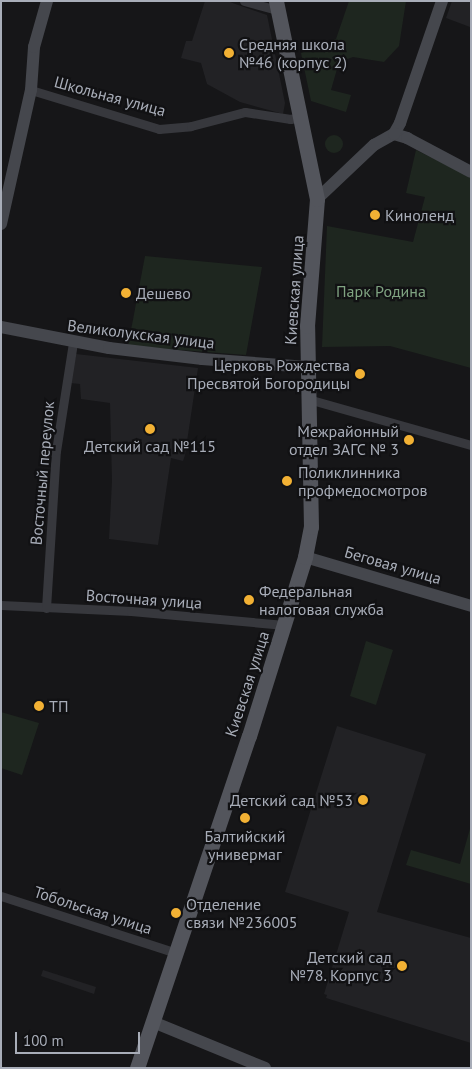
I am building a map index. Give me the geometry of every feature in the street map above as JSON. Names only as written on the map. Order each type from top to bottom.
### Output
[{"type":"main road","name":"Киевская улица","points":[[136,1068],[153,1022],[284,625],[305,557],[311,526],[307,326],[317,199],[276,6]]},
{"type":"street","points":[[1,224],[31,90],[34,46],[47,1]]},
{"type":"street","points":[[244,1],[276,6]]},
{"type":"street","points":[[317,199],[374,145],[394,134],[400,123],[442,1]]},
{"type":"street","name":"Школьная улица","points":[[31,90],[159,129],[191,126],[245,112],[290,119],[300,118]]},
{"type":"street","points":[[394,134],[407,138],[471,172]]},
{"type":"street","name":"Великолукская улица","points":[[1,327],[73,342],[202,359],[308,366]]},
{"type":"street","name":"Восточный переулок","points":[[46,608],[56,451],[73,342]]},
{"type":"street","points":[[308,400],[471,445]]},
{"type":"street","name":"Беговая улица","points":[[305,557],[471,606]]},
{"type":"street","name":"Восточная улица","points":[[1,606],[131,611],[284,625]]},
{"type":"street","name":"Тобольская улица","points":[[1,896],[176,953]]},
{"type":"street","points":[[153,1022],[265,1068]]},
{"type":"shaded area","name":"Средняя школа №46 (корпус 2)","points":[[205,1],[227,1],[267,15],[285,103],[283,114],[240,102],[207,84],[201,63],[181,58],[186,41],[192,41]]},
{"type":"shaded area","points":[[452,1],[471,1],[470,27],[446,18]]},
{"type":"shaded area","name":"Детский сад №115","points":[[76,354],[198,368],[185,455],[183,461],[171,458],[158,545],[109,539],[112,481],[110,403],[81,399],[80,384],[70,383]]},
{"type":"shaded area","points":[[337,726],[426,754],[377,912],[471,938],[471,1043],[326,998],[327,995],[324,994],[349,912],[285,892]]},
{"type":"shaded area","points":[[43,970],[96,987],[94,994],[41,976]]},
{"type":"green space","points":[[349,1],[406,1],[399,46],[384,62],[353,57],[339,62],[331,90],[351,95],[346,112],[311,101],[301,53],[336,39]]},
{"type":"green space","points":[[334,135],[340,138],[343,144],[340,150],[334,153],[328,150],[325,144],[328,138]]},
{"type":"green space","name":"Парк Родина","points":[[416,150],[471,177],[471,368],[390,346],[322,347],[327,226],[413,242],[425,197],[406,193]]},
{"type":"green space","points":[[145,256],[262,267],[246,355],[128,346]]},
{"type":"green space","points":[[366,641],[393,650],[376,705],[350,696]]},
{"type":"green space","points":[[1,712],[39,723],[22,775],[1,768]]},
{"type":"green space","points":[[471,825],[471,884],[406,865],[411,850],[460,864]]},
{"type":"place","name":"Средняя школа №46 (корпус 2)","points":[[229,53]]},
{"type":"place","name":"Киноленд","points":[[375,215]]},
{"type":"place","name":"Дешево","points":[[126,293]]},
{"type":"place","name":"Церковь Рождества Пресвятой Богородицы","points":[[360,374]]},
{"type":"place","name":"Детский сад №115","points":[[150,429]]},
{"type":"place","name":"Межрайонный отдел ЗАГС № 3","points":[[409,440]]},
{"type":"place","name":"Поликлинника профмедосмотров","points":[[287,481]]},
{"type":"place","name":"Федеральная налоговая служба","points":[[249,600]]},
{"type":"place","name":"ТП","points":[[39,706]]},
{"type":"place","name":"Детский сад №53","points":[[363,800]]},
{"type":"place","name":"Балтийский универмаг","points":[[245,818]]},
{"type":"place","name":"Отделение связи №236005","points":[[176,913]]},
{"type":"place","name":"Детский сад №78. Корпус 3","points":[[402,966]]}]
